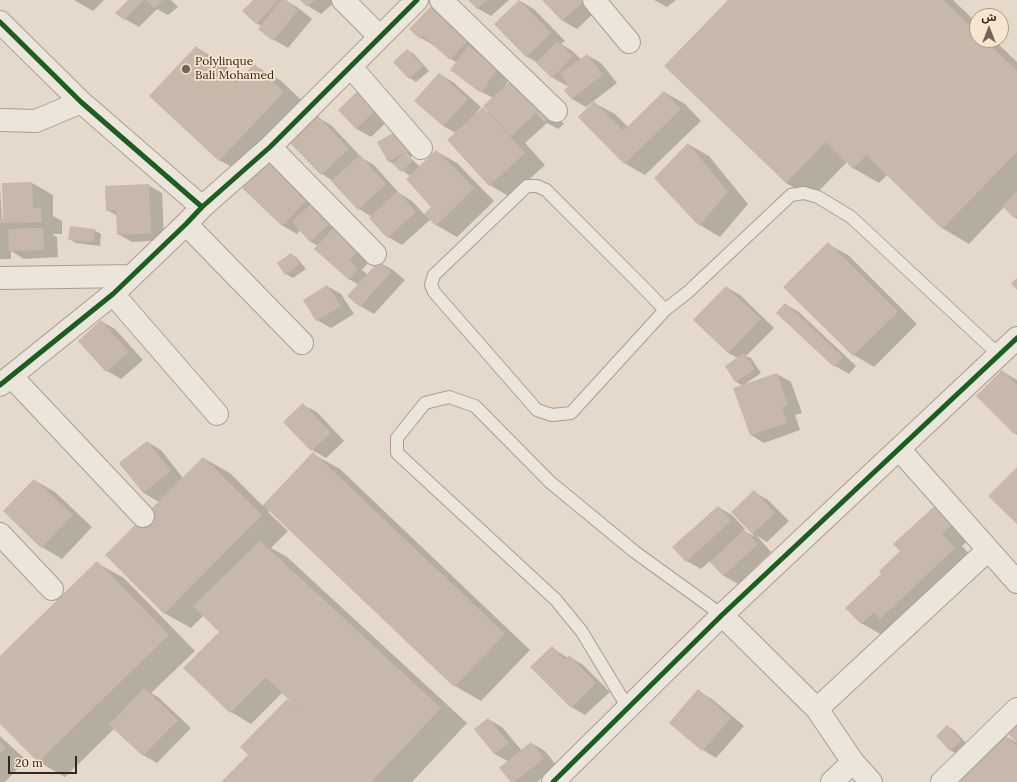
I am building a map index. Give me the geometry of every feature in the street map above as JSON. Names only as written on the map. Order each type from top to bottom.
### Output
[{"type":"street","points":[[343,0],[380,37]]},
{"type":"street","points":[[144,516],[5,380],[113,294],[202,207],[270,147],[417,0]]},
{"type":"street","points":[[441,0],[556,111]]},
{"type":"street","points":[[594,0],[629,42]]},
{"type":"street","points":[[0,22],[81,102],[202,207]]},
{"type":"street","points":[[351,67],[421,148]]},
{"type":"street","points":[[0,120],[36,121],[81,102]]},
{"type":"street","points":[[270,147],[375,254]]},
{"type":"street","points":[[186,224],[302,343]]},
{"type":"street","points":[[0,278],[132,276]]},
{"type":"street","points":[[113,294],[217,414]]},
{"type":"street","points":[[553,782],[722,615],[1017,338]]},
{"type":"street","points":[[899,449],[1017,582]]},
{"type":"street","points":[[0,534],[52,589]]},
{"type":"street","points":[[817,709],[988,550]]},
{"type":"street","points":[[722,615],[817,709],[852,762],[871,782]]},
{"type":"street","points":[[942,782],[1017,709]]},
{"type":"street","points":[[832,782],[852,762]]},
{"type":"lane","points":[[665,310],[546,190],[537,186],[527,186],[434,275],[431,285],[434,292],[537,410],[552,415],[571,413],[665,310],[688,292],[791,195],[804,193],[818,197],[851,217],[999,355]]},
{"type":"lane","points":[[628,708],[582,632],[556,600],[398,454],[398,438],[425,403],[449,397],[475,406],[550,482],[635,552],[722,615]]},
{"type":"building","points":[[128,0],[144,0],[124,20],[115,13]]},
{"type":"building","points":[[146,0],[163,0],[154,8]]},
{"type":"building","points":[[253,0],[279,0],[256,24],[242,11]]},
{"type":"building","points":[[281,0],[286,0],[298,10],[273,41],[258,29]]},
{"type":"building","points":[[300,0],[315,0],[307,7]]},
{"type":"building","points":[[468,0],[487,0],[477,9]]},
{"type":"building","points":[[519,0],[551,33],[526,57],[494,24]]},
{"type":"building","points":[[542,0],[585,0],[562,21]]},
{"type":"building","points":[[728,0],[943,0],[969,25],[969,48],[993,48],[1017,71],[1017,152],[942,229],[866,155],[853,169],[826,142],[786,183],[664,66]]},
{"type":"building","points":[[434,3],[471,37],[450,60],[423,36],[420,39],[409,29]]},
{"type":"building","points":[[557,41],[573,56],[552,78],[536,63]]},
{"type":"building","points":[[196,46],[236,83],[254,64],[284,92],[219,161],[149,96]]},
{"type":"building","points":[[468,46],[498,68],[481,93],[450,70]]},
{"type":"building","points":[[407,49],[423,66],[409,79],[393,62]]},
{"type":"building","points":[[587,54],[603,75],[571,99],[564,90],[569,86],[560,74]]},
{"type":"building","points":[[439,73],[468,99],[443,126],[414,101]]},
{"type":"building","points":[[515,77],[551,115],[544,122],[536,113],[511,136],[483,106]]},
{"type":"building","points":[[361,88],[379,107],[356,129],[338,110]]},
{"type":"building","points":[[664,91],[681,109],[624,164],[578,117],[594,101],[623,131]]},
{"type":"building","points":[[483,107],[525,153],[489,186],[447,140]]},
{"type":"building","points":[[317,115],[349,149],[321,175],[289,142]]},
{"type":"building","points":[[400,129],[411,150],[405,153],[413,161],[401,172],[393,164],[404,153],[388,162],[377,142]]},
{"type":"building","points":[[688,143],[728,192],[699,226],[654,178]]},
{"type":"building","points":[[436,150],[474,188],[436,226],[424,214],[431,207],[406,179]]},
{"type":"building","points":[[360,155],[386,184],[358,210],[331,181]]},
{"type":"building","points":[[270,160],[309,198],[282,226],[242,188]]},
{"type":"building","points":[[32,182],[33,208],[41,208],[42,222],[0,223],[0,219],[3,219],[2,183]]},
{"type":"building","points":[[149,184],[151,233],[117,235],[116,210],[106,211],[105,186]]},
{"type":"building","points":[[398,191],[416,212],[387,238],[369,218]]},
{"type":"building","points":[[1017,192],[1017,216],[1014,218],[1002,206]]},
{"type":"building","points":[[314,201],[333,221],[310,242],[292,222]]},
{"type":"building","points":[[337,224],[362,247],[349,261],[358,269],[349,280],[314,249]]},
{"type":"building","points":[[70,226],[95,229],[93,242],[68,240]]},
{"type":"building","points":[[43,228],[44,250],[9,251],[8,229]]},
{"type":"building","points":[[828,242],[898,312],[853,356],[783,287]]},
{"type":"building","points":[[291,253],[300,264],[285,275],[277,263]]},
{"type":"building","points":[[379,261],[391,272],[360,307],[347,296]]},
{"type":"building","points":[[1017,278],[1017,290],[1011,283]]},
{"type":"building","points":[[327,285],[341,306],[316,321],[303,300]]},
{"type":"building","points":[[726,286],[761,319],[728,353],[693,320]]},
{"type":"building","points":[[785,303],[843,357],[834,367],[776,313]]},
{"type":"building","points":[[101,320],[129,352],[106,372],[78,341]]},
{"type":"building","points":[[744,353],[755,369],[735,382],[725,366]]},
{"type":"building","points":[[1002,370],[1017,385],[1017,432],[1014,434],[976,396]]},
{"type":"building","points":[[777,373],[788,405],[782,407],[787,423],[750,435],[733,388]]},
{"type":"building","points":[[303,403],[331,433],[311,451],[283,422]]},
{"type":"building","points":[[147,441],[171,471],[143,493],[119,463]]},
{"type":"building","points":[[313,452],[505,634],[454,687],[263,505]]},
{"type":"building","points":[[203,457],[262,515],[164,614],[105,555]]},
{"type":"building","points":[[1017,467],[1017,524],[988,496]]},
{"type":"building","points":[[34,479],[73,515],[41,548],[3,511]]},
{"type":"building","points":[[754,490],[775,513],[752,534],[731,512]]},
{"type":"building","points":[[938,503],[956,521],[942,534],[955,548],[880,619],[874,612],[861,624],[845,608],[881,574],[879,571],[900,551],[893,544]]},
{"type":"building","points":[[718,506],[731,521],[686,562],[672,547]]},
{"type":"building","points":[[744,530],[758,544],[723,576],[710,562]]},
{"type":"building","points":[[260,541],[441,708],[372,781],[373,782],[221,782],[248,755],[240,747],[287,699],[310,721],[266,677],[230,713],[183,668],[219,632],[193,606]]},
{"type":"building","points":[[97,561],[169,635],[38,762],[0,724],[0,656]]},
{"type":"building","points":[[552,646],[565,660],[569,655],[596,683],[571,708],[530,667]]},
{"type":"building","points":[[144,688],[178,720],[143,756],[109,725]]},
{"type":"building","points":[[698,689],[731,718],[702,751],[669,723]]},
{"type":"building","points":[[488,718],[509,743],[494,754],[474,729]]},
{"type":"building","points":[[1017,724],[1017,743],[1007,733]]},
{"type":"building","points":[[947,725],[961,740],[950,751],[936,736]]},
{"type":"building","points":[[1006,735],[1017,746],[1017,782],[959,782]]},
{"type":"building","points":[[0,742],[6,747],[0,754]]},
{"type":"building","points":[[531,742],[544,758],[514,782],[511,782],[499,768]]},
{"type":"cycle path","points":[[0,385],[113,294],[202,207],[270,147],[417,0]]},
{"type":"cycle path","points":[[0,22],[81,102],[202,207]]},
{"type":"cycle path","points":[[553,782],[722,615],[1017,338]]},
{"type":"place","name":"Polylinque Bali Mohamed","points":[[186,69]]}]
